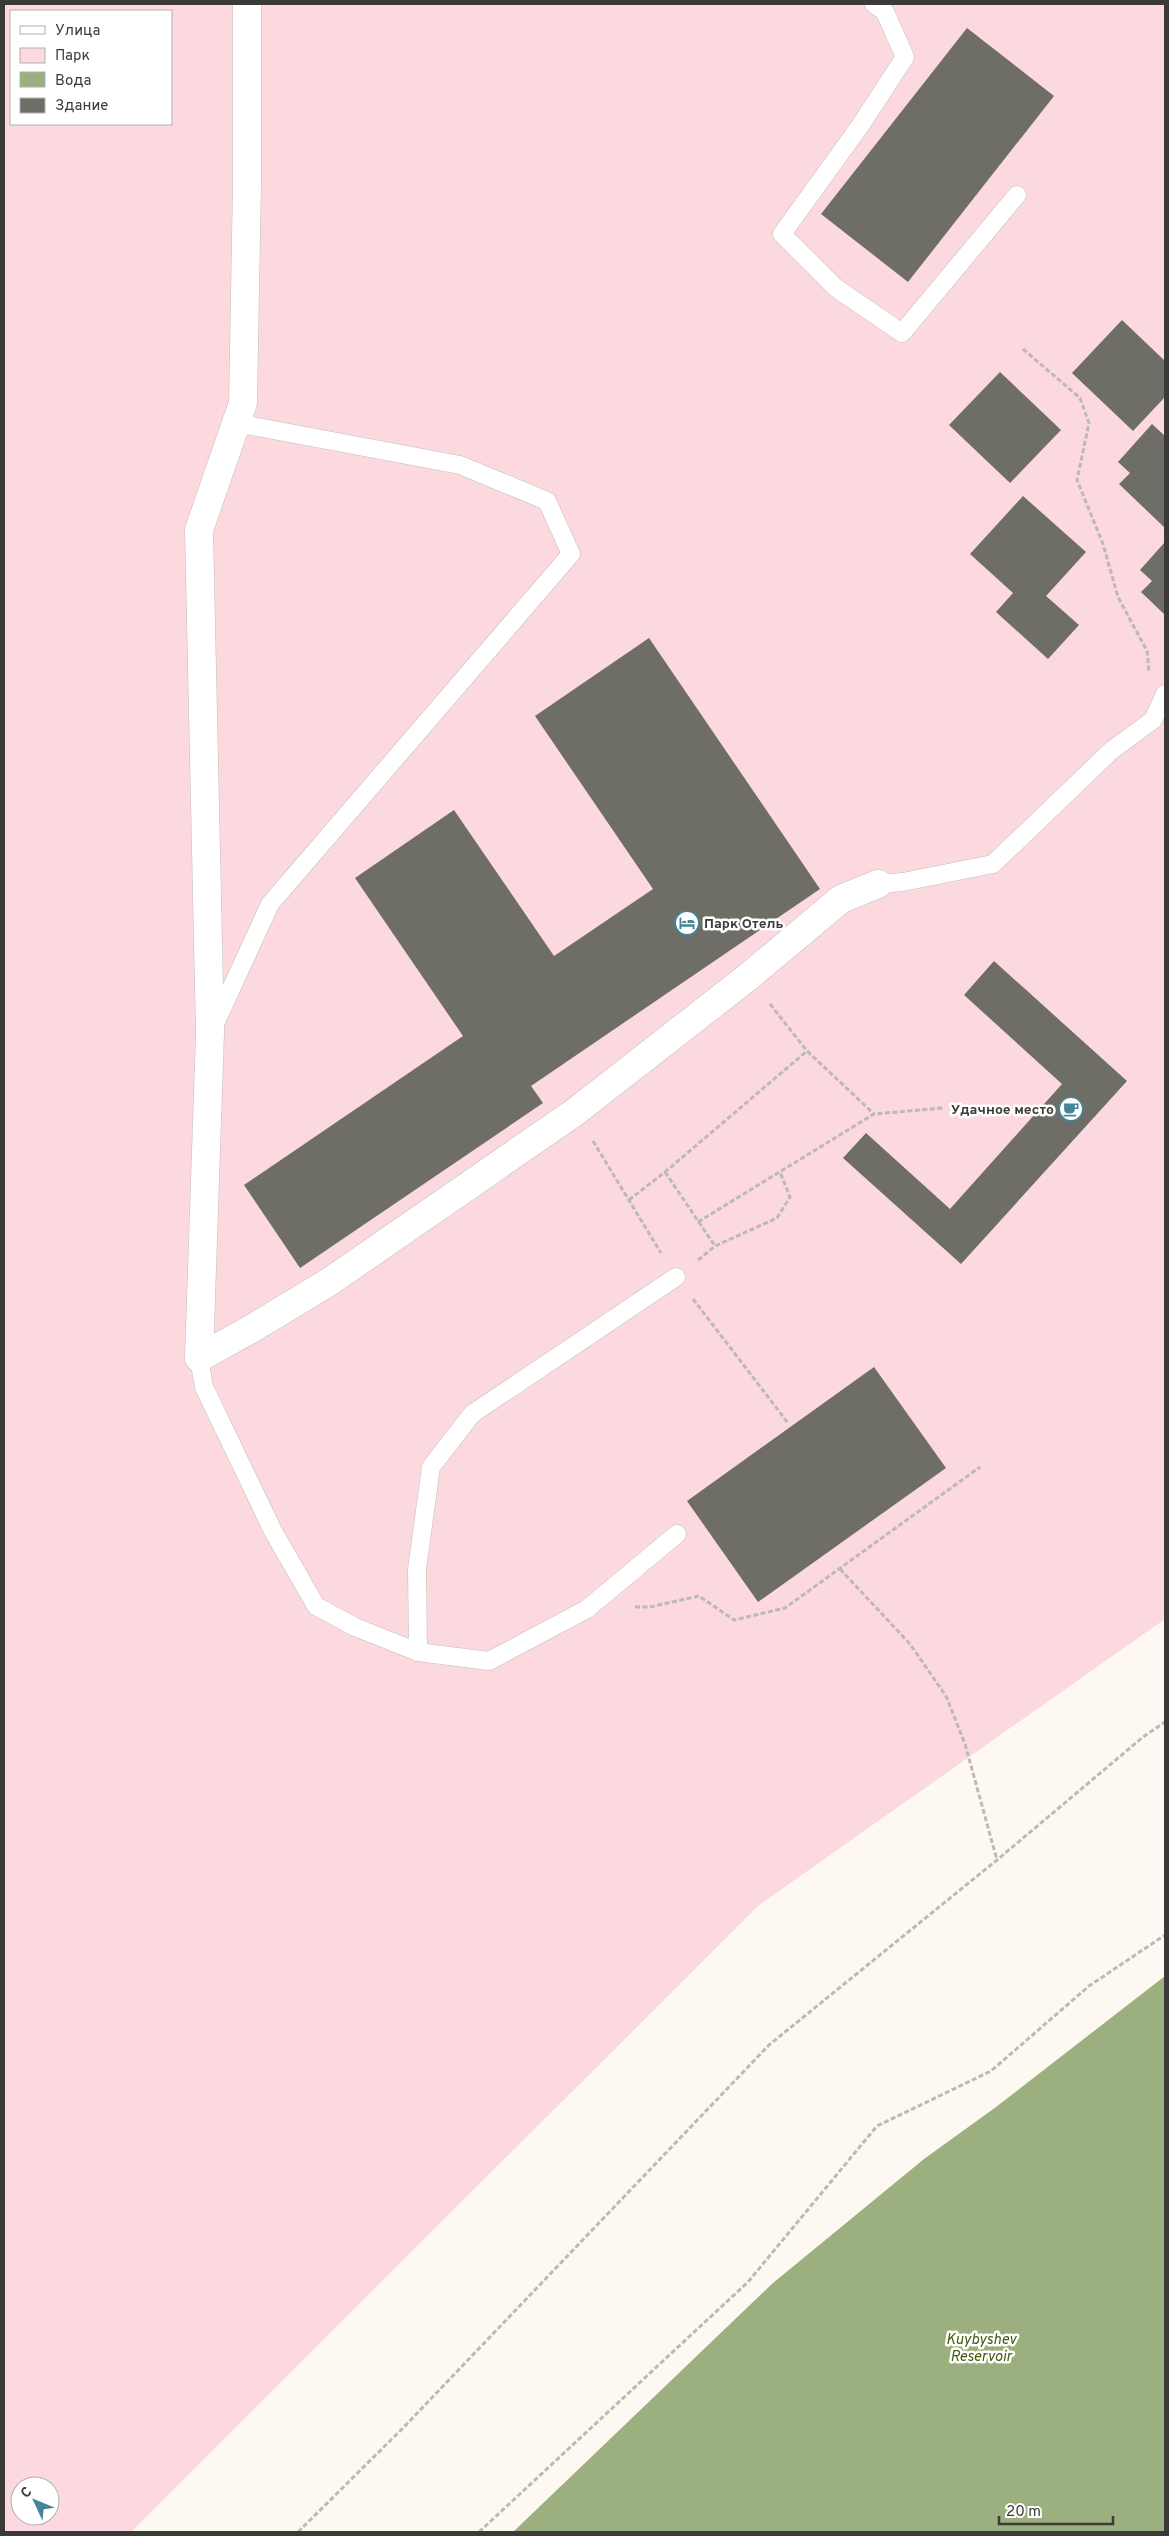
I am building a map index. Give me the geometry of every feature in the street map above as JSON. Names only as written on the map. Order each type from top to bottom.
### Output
[{"type":"street","points":[[199,1358],[210,1033],[199,530],[243,403],[248,184],[247,4]]},
{"type":"street","points":[[199,1358],[329,1282],[575,1112],[748,977],[840,899],[878,884]]},
{"type":"lane","points":[[874,4],[885,12],[905,58],[860,126],[782,234],[836,288],[902,332],[1017,196]]},
{"type":"lane","points":[[210,1033],[270,904],[571,554],[546,501],[460,465],[236,423]]},
{"type":"lane","points":[[878,884],[903,882],[993,864],[1112,750],[1153,720],[1165,694]]},
{"type":"lane","points":[[418,1652],[417,1569],[431,1467],[472,1414],[676,1277]]},
{"type":"lane","points":[[199,1358],[204,1387],[273,1531],[316,1606],[354,1627],[418,1652],[489,1661],[586,1609],[677,1534]]},
{"type":"path","points":[[1023,348],[1080,398],[1086,414],[1089,423],[1077,480],[1103,544],[1118,597],[1147,652],[1153,720]]},
{"type":"path","points":[[748,977],[807,1051],[874,1114]]},
{"type":"path","points":[[629,1200],[665,1172],[807,1051]]},
{"type":"path","points":[[698,1222],[874,1114],[942,1108]]},
{"type":"path","points":[[575,1112],[676,1277],[788,1423]]},
{"type":"path","points":[[665,1172],[715,1246],[777,1218],[790,1197],[780,1172]]},
{"type":"path","points":[[586,1609],[650,1607],[699,1596],[734,1620],[785,1608],[980,1467]]},
{"type":"path","points":[[840,1569],[910,1644],[946,1696],[965,1744],[986,1828],[997,1860]]},
{"type":"path","points":[[298,2532],[403,2428],[769,2044],[997,1860],[1143,1737],[1165,1722]]},
{"type":"path","points":[[479,2532],[748,2282],[877,2126],[991,2071],[1089,1986],[1165,1935]]},
{"type":"green space","points":[[4,4],[1165,4],[1165,1619],[759,1905],[131,2532],[4,2532]]},
{"type":"water","name":"Kuybyshev Reservoir","points":[[1165,1976],[1165,2532],[513,2532],[773,2283],[924,2159],[996,2107]]},
{"type":"building","points":[[967,28],[1054,96],[908,282],[821,214]]},
{"type":"building","points":[[1122,320],[1165,361],[1165,397],[1133,431],[1072,373]]},
{"type":"building","points":[[1000,372],[1061,430],[1010,483],[949,425]]},
{"type":"building","points":[[1152,424],[1165,436],[1165,528],[1119,484],[1130,473],[1118,462]]},
{"type":"building","points":[[1023,496],[1086,552],[1046,596],[1079,625],[1048,659],[996,612],[1013,593],[970,554]]},
{"type":"building","points":[[1165,542],[1165,615],[1141,592],[1152,581],[1140,570]]},
{"type":"building","name":"Парк Отель","points":[[649,638],[820,889],[531,1086],[543,1103],[300,1268],[244,1185],[463,1036],[355,878],[454,810],[554,956],[653,889],[535,716]]},
{"type":"building","name":"Удачное место","points":[[994,961],[1127,1081],[961,1264],[843,1158],[866,1133],[950,1209],[1062,1084],[964,995]]},
{"type":"building","points":[[874,1367],[946,1468],[758,1602],[687,1501]]},
{"type":"place","name":"Парк Отель","points":[[687,923]]},
{"type":"place","name":"Удачное место","points":[[1071,1109]]}]
